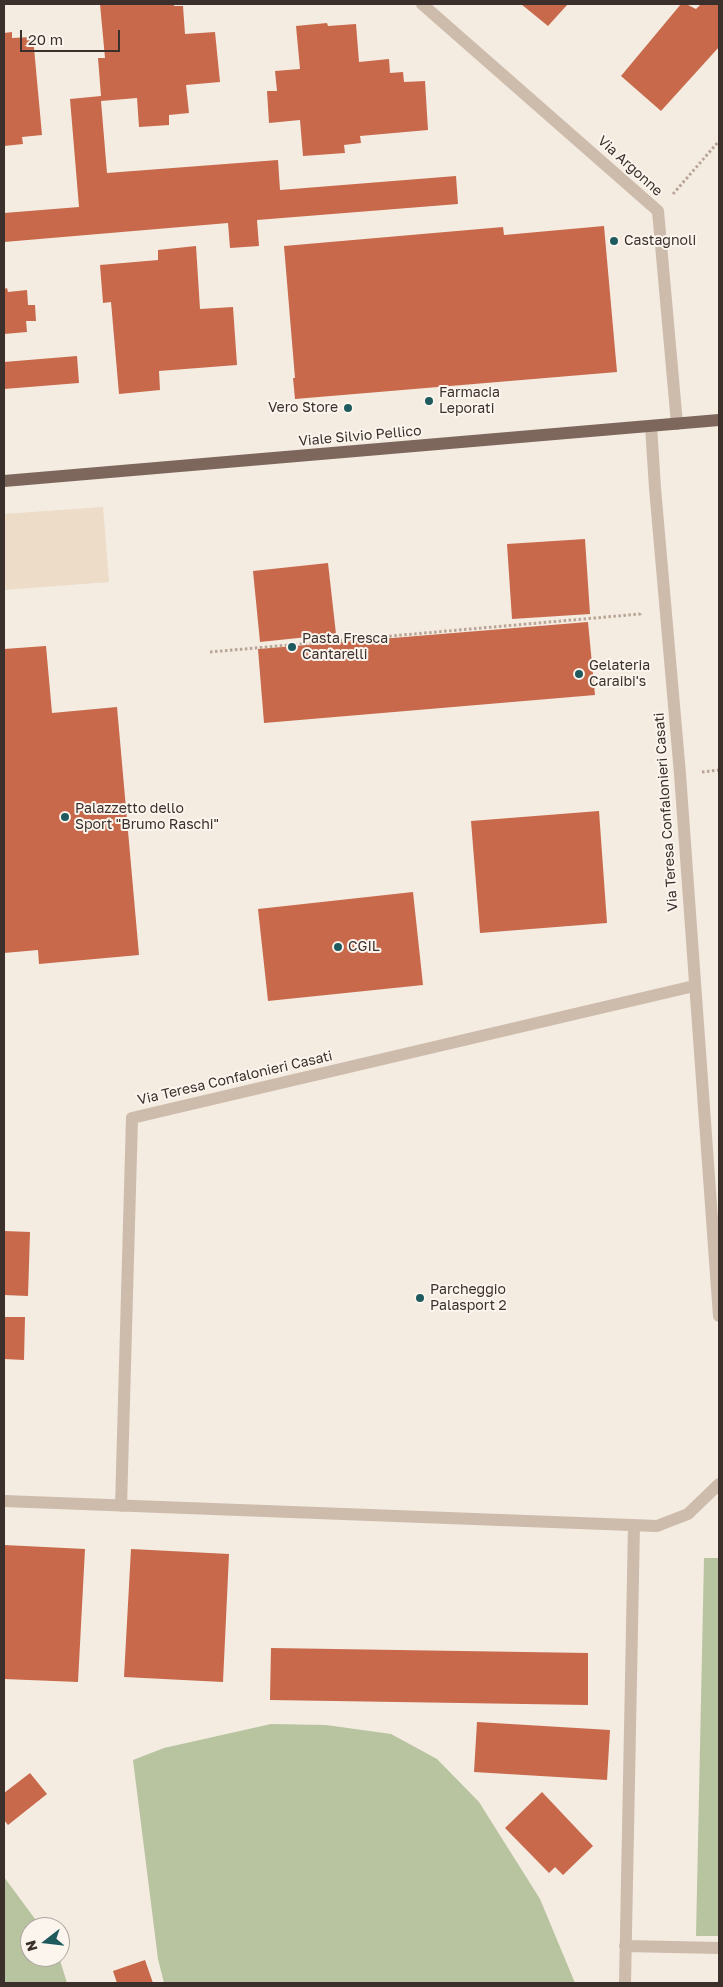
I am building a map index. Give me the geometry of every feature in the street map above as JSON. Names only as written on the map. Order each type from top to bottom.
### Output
[{"type":"main road","name":"Viale Silvio Pellico","points":[[4,481],[719,420]]},
{"type":"street","name":"Via Argonne","points":[[422,4],[658,211],[677,424]]},
{"type":"street","name":"Via Teresa Confalonieri Casati","points":[[651,426],[680,774],[719,1316]]},
{"type":"street","name":"Via Teresa Confalonieri Casati","points":[[120,1506],[132,1118],[694,986]]},
{"type":"street","points":[[4,1501],[657,1526],[688,1514],[719,1484]]},
{"type":"street","points":[[625,1983],[634,1525]]},
{"type":"street","points":[[625,1946],[719,1948]]},
{"type":"path","points":[[658,211],[719,141]]},
{"type":"path","points":[[210,652],[640,614],[639,604]]},
{"type":"green space","points":[[704,1558],[719,1558],[719,1936],[696,1936]]},
{"type":"green space","points":[[271,1724],[326,1725],[391,1734],[437,1759],[479,1802],[540,1899],[575,1983],[164,1983],[158,1959],[133,1760],[164,1748]]},
{"type":"green space","points":[[4,1877],[34,1917],[20,1917],[20,1967],[62,1967],[67,1983],[4,1983]]},
{"type":"shaded area","points":[[103,507],[109,582],[4,590],[4,514]]},
{"type":"building","points":[[100,4],[174,4],[174,6],[183,6],[185,34],[215,32],[220,82],[186,85],[189,113],[169,115],[169,125],[139,127],[137,98],[101,101],[107,173],[278,160],[280,190],[456,176],[458,204],[257,220],[259,246],[230,248],[228,223],[4,242],[4,213],[79,207],[70,99],[101,96],[98,58],[105,58]]},
{"type":"building","points":[[521,4],[568,4],[548,26]]},
{"type":"building","points":[[681,4],[686,4],[696,9],[701,4],[719,4],[719,47],[661,111],[621,76]]},
{"type":"building","points":[[327,23],[328,26],[356,24],[359,62],[389,59],[390,73],[403,72],[404,82],[425,81],[428,130],[360,136],[361,143],[344,145],[345,153],[303,156],[300,120],[269,123],[267,91],[277,91],[275,71],[300,69],[296,26]]},
{"type":"building","points":[[12,32],[12,38],[33,37],[42,135],[22,137],[23,144],[4,146],[4,33]]},
{"type":"building","points":[[604,226],[617,372],[295,399],[293,378],[295,378],[284,246],[503,227],[504,235]]},
{"type":"building","points":[[196,246],[200,309],[233,307],[237,365],[159,371],[160,390],[119,394],[111,302],[103,303],[100,265],[158,260],[158,250]]},
{"type":"building","points":[[7,288],[8,292],[27,290],[28,305],[35,305],[36,321],[26,321],[27,332],[4,334],[4,289]]},
{"type":"building","points":[[77,356],[79,383],[4,389],[4,362]]},
{"type":"building","points":[[585,539],[590,614],[512,619],[507,544]]},
{"type":"building","points":[[328,563],[336,634],[260,642],[253,571]]},
{"type":"building","points":[[588,622],[595,695],[264,723],[258,649]]},
{"type":"building","name":"Palazzetto dello Sport \"Brumo Raschi\"","points":[[46,646],[52,713],[117,707],[139,955],[39,964],[38,950],[4,953],[4,649]]},
{"type":"building","points":[[599,811],[607,923],[480,933],[471,821]]},
{"type":"building","points":[[413,892],[423,985],[268,1001],[258,909]]},
{"type":"building","points":[[4,1231],[30,1232],[28,1296],[4,1295]]},
{"type":"building","points":[[4,1317],[25,1317],[24,1360],[4,1359]]},
{"type":"building","points":[[4,1545],[85,1549],[78,1682],[4,1679]]},
{"type":"building","points":[[131,1549],[229,1554],[223,1682],[124,1677]]},
{"type":"building","points":[[271,1648],[588,1653],[588,1705],[270,1700]]},
{"type":"building","points":[[477,1722],[610,1730],[607,1780],[474,1772]]},
{"type":"building","points":[[30,1773],[47,1794],[8,1825],[4,1820],[4,1793]]},
{"type":"building","points":[[542,1792],[593,1846],[563,1875],[555,1867],[549,1873],[505,1828]]},
{"type":"building","points":[[145,1960],[153,1983],[117,1983],[113,1971]]},
{"type":"place","name":"Castagnoli","points":[[614,241]]},
{"type":"place","name":"Farmacia Leporati","points":[[429,401]]},
{"type":"place","name":"Vero Store","points":[[348,408]]},
{"type":"place","name":"Pasta Fresca Cantarelli","points":[[292,647]]},
{"type":"place","name":"Gelateria Caraibi's","points":[[579,674]]},
{"type":"place","name":"Palazzetto dello Sport \"Brumo Raschi\"","points":[[65,817]]},
{"type":"place","name":"CGIL","points":[[338,947]]},
{"type":"place","name":"Parcheggio Palasport 2","points":[[420,1298]]}]
